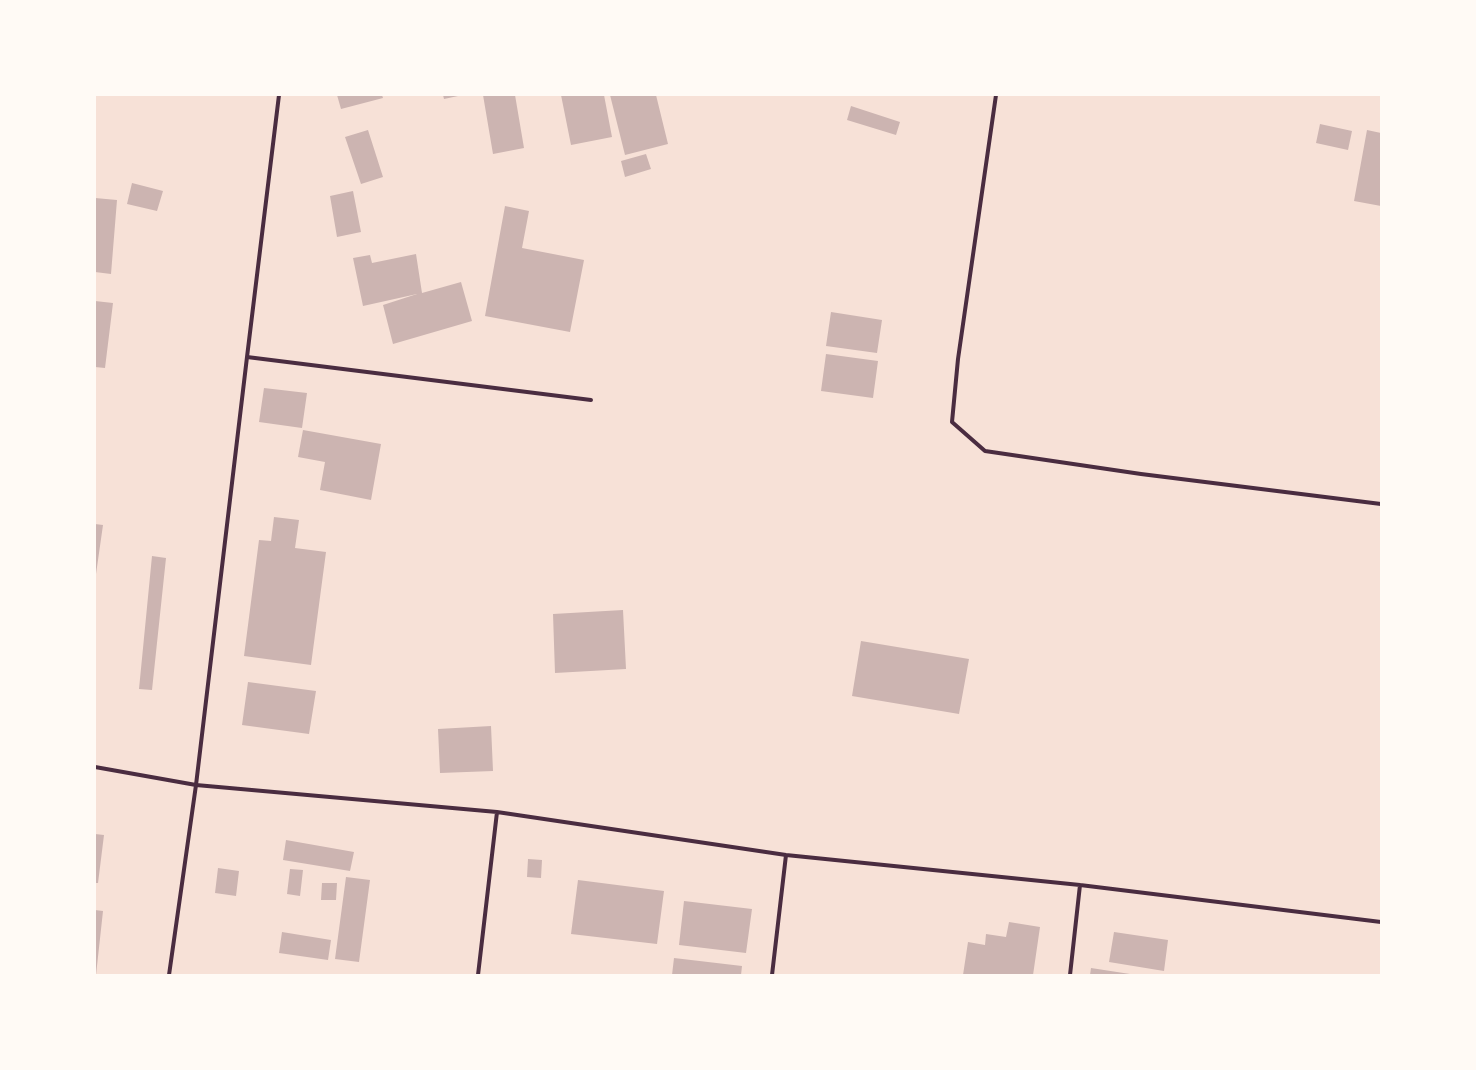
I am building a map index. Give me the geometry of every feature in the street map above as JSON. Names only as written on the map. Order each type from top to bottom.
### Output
[{"type":"street","points":[[169,975],[196,785],[279,95]]},
{"type":"street","points":[[996,95],[958,359],[952,422],[985,451],[1141,474],[1381,504]]},
{"type":"street","points":[[247,357],[591,400]]},
{"type":"street","points":[[95,767],[196,785],[497,812],[786,855],[1080,885],[1381,922]]},
{"type":"street","points":[[478,975],[497,812]]},
{"type":"street","points":[[772,975],[786,855]]},
{"type":"street","points":[[1070,975],[1080,885]]},
{"type":"building","points":[[337,95],[382,95],[383,98],[341,109]]},
{"type":"building","points":[[443,95],[458,95],[458,96],[444,99]]},
{"type":"building","points":[[483,95],[515,95],[524,148],[493,154]]},
{"type":"building","points":[[561,95],[604,95],[612,137],[571,145]]},
{"type":"building","points":[[610,95],[656,95],[668,144],[625,155]]},
{"type":"building","points":[[851,106],[900,122],[896,135],[847,120]]},
{"type":"building","points":[[1320,124],[1352,131],[1348,150],[1316,143]]},
{"type":"building","points":[[368,130],[383,177],[361,184],[345,137]]},
{"type":"building","points":[[1367,130],[1381,133],[1381,206],[1354,201]]},
{"type":"building","points":[[646,154],[651,169],[625,177],[621,161]]},
{"type":"building","points":[[132,183],[163,191],[157,211],[127,204]]},
{"type":"building","points":[[353,191],[361,232],[337,237],[330,196]]},
{"type":"building","points":[[95,198],[117,200],[111,274],[95,272]]},
{"type":"building","points":[[505,206],[529,211],[522,248],[584,260],[570,332],[485,316]]},
{"type":"building","points":[[416,254],[422,293],[461,282],[472,321],[393,344],[383,305],[417,294],[363,306],[353,258],[370,255],[372,263]]},
{"type":"building","points":[[95,301],[113,303],[105,368],[95,367]]},
{"type":"building","points":[[831,312],[882,320],[877,353],[826,346]]},
{"type":"building","points":[[826,354],[878,361],[873,398],[821,391]]},
{"type":"building","points":[[264,388],[307,393],[302,428],[259,422]]},
{"type":"building","points":[[303,430],[381,444],[371,500],[320,490],[325,462],[298,457]]},
{"type":"building","points":[[274,517],[299,520],[295,548],[326,552],[311,665],[244,656],[259,540],[271,541]]},
{"type":"building","points":[[95,524],[103,525],[96,574],[95,574]]},
{"type":"building","points":[[152,556],[166,558],[152,690],[139,689]]},
{"type":"building","points":[[623,610],[626,669],[555,673],[553,614]]},
{"type":"building","points":[[861,641],[969,659],[959,714],[852,696]]},
{"type":"building","points":[[248,682],[316,691],[309,734],[242,725]]},
{"type":"building","points":[[491,726],[493,771],[440,773],[438,729]]},
{"type":"building","points":[[95,834],[104,835],[98,883],[95,883]]},
{"type":"building","points":[[286,840],[354,852],[350,871],[283,860]]},
{"type":"building","points":[[528,859],[542,860],[541,878],[527,877]]},
{"type":"building","points":[[218,868],[239,871],[236,896],[215,893]]},
{"type":"building","points":[[290,869],[303,870],[300,896],[287,894]]},
{"type":"building","points":[[346,877],[370,880],[359,962],[335,959]]},
{"type":"building","points":[[578,880],[664,891],[657,944],[571,934]]},
{"type":"building","points":[[322,883],[337,883],[336,900],[321,900]]},
{"type":"building","points":[[684,901],[752,909],[746,953],[679,945]]},
{"type":"building","points":[[95,910],[103,911],[96,975],[95,975]]},
{"type":"building","points":[[1009,922],[1040,927],[1033,975],[963,975],[968,942],[985,945],[986,934],[1006,937]]},
{"type":"building","points":[[282,932],[331,940],[328,960],[279,953]]},
{"type":"building","points":[[1114,932],[1168,940],[1164,971],[1109,962]]},
{"type":"building","points":[[674,958],[742,966],[741,975],[672,975]]},
{"type":"building","points":[[1091,968],[1130,974],[1130,975],[1090,975]]}]
